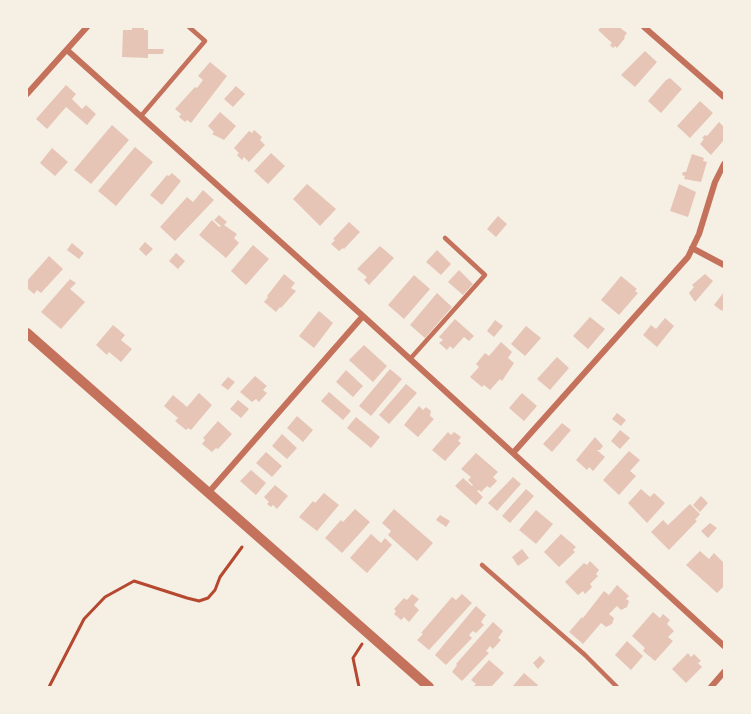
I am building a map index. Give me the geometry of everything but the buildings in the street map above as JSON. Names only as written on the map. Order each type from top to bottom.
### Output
[{"type":"street","points":[[27,94],[87,27]]},
{"type":"street","points":[[644,27],[724,97]]},
{"type":"street","points":[[67,50],[363,316],[724,646]]},
{"type":"street","points":[[513,453],[688,257],[699,234],[715,182],[724,164]]},
{"type":"street","points":[[692,248],[724,265]]},
{"type":"street","points":[[209,492],[363,316]]},
{"type":"street","points":[[27,333],[429,687]]},
{"type":"street","points":[[711,687],[724,672]]},
{"type":"lane","points":[[141,116],[205,41],[189,27]]},
{"type":"lane","points":[[410,359],[485,275],[445,238]]},
{"type":"lane","points":[[482,565],[585,655],[617,687]]},
{"type":"path","points":[[49,687],[84,619],[105,597],[134,581],[199,601],[208,598],[215,590],[225,568],[242,547]]},
{"type":"path","points":[[359,687],[353,658],[370,634]]}]
